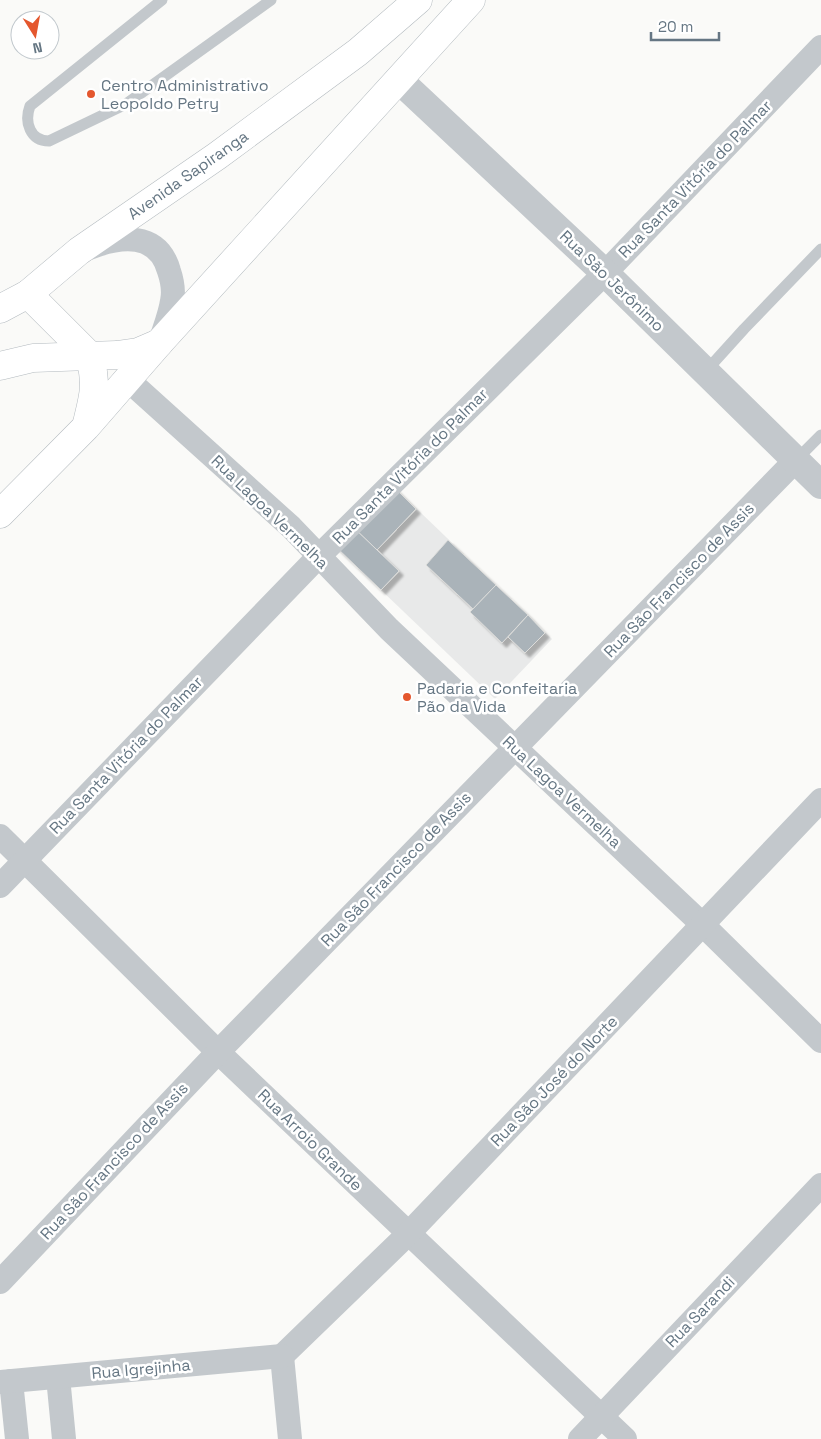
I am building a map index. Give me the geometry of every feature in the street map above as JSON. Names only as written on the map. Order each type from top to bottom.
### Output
[{"type":"main road","name":"Avenida Sapiranga","points":[[0,309],[28,294],[79,251],[248,133],[358,52],[418,0]]},
{"type":"main road","points":[[0,514],[86,427],[160,342],[471,0]]},
{"type":"main road","points":[[28,294],[90,356],[95,378],[95,392],[86,427]]},
{"type":"main road","points":[[0,366],[33,358],[117,355],[138,352],[160,342]]},
{"type":"street","name":"Rua Santa Vitória do Palmar","points":[[0,886],[319,556],[605,273],[821,47]]},
{"type":"street","name":"Rua São Jerônimo","points":[[399,80],[605,273],[821,485]]},
{"type":"street","points":[[79,251],[116,239],[137,240],[150,244],[159,252],[166,261],[171,279],[172,300],[160,342]]},
{"type":"street","name":"Rua Lagoa Vermelha","points":[[128,380],[291,527],[389,629],[702,925],[821,1041]]},
{"type":"street","name":"Rua São Francisco de Assis","points":[[0,1282],[218,1052],[795,461]]},
{"type":"street","name":"Rua São José do Norte","points":[[282,1356],[408,1234],[821,800]]},
{"type":"street","name":"Rua Arroio Grande","points":[[0,836],[218,1052],[625,1439]]},
{"type":"street","name":"Rua Sarandi","points":[[580,1439],[821,1185]]},
{"type":"street","points":[[282,1356],[290,1439]]},
{"type":"street","name":"Rua Igrejinha","points":[[5,1382],[282,1356]]},
{"type":"street","points":[[58,1377],[64,1439]]},
{"type":"street","points":[[5,1382],[17,1439]]},
{"type":"lane","points":[[162,0],[30,106],[27,114],[28,122],[30,129],[37,139],[49,141],[126,104],[271,0]]},
{"type":"lane","points":[[706,371],[821,250]]},
{"type":"lane","points":[[795,461],[821,435]]},
{"type":"shaded area","points":[[393,486],[552,639],[495,699],[335,546]]},
{"type":"building","points":[[393,486],[416,509],[377,550],[353,527]]},
{"type":"building","points":[[353,527],[399,571],[381,590],[335,546]]},
{"type":"building","points":[[448,540],[496,585],[473,609],[426,565]]},
{"type":"building","points":[[496,585],[528,615],[502,643],[470,612]]},
{"type":"building","points":[[528,615],[545,633],[525,653],[508,637]]},
{"type":"place","name":"Centro Administrativo Leopoldo Petry","points":[[91,94]]},
{"type":"place","name":"Padaria e Confeitaria Pão da Vida","points":[[407,697]]}]
